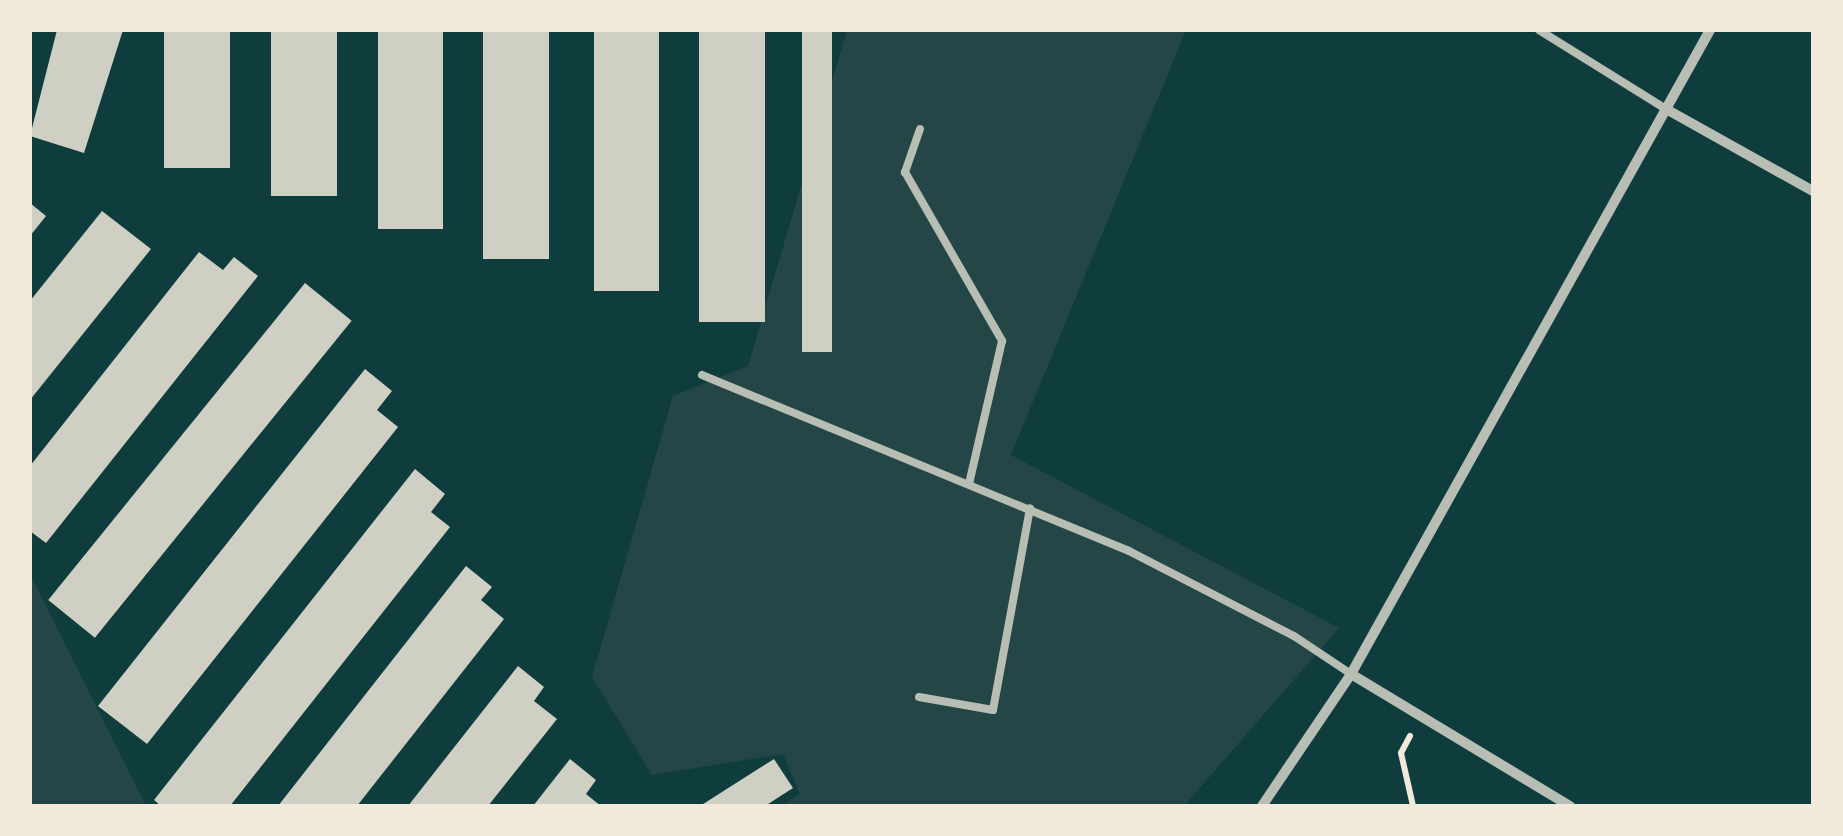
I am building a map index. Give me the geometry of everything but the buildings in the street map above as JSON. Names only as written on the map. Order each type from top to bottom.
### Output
[{"type":"street","points":[[1262,806],[1351,674],[1710,30]]},
{"type":"street","points":[[1666,109],[1813,191]]},
{"type":"street","points":[[1351,674],[1570,806]]},
{"type":"lane","points":[[1539,30],[1666,109]]},
{"type":"lane","points":[[920,130],[905,172],[1002,341],[969,484]]},
{"type":"lane","points":[[702,375],[1030,508],[1216,595],[1351,674]]},
{"type":"lane","points":[[920,697],[993,710],[1030,508]]},
{"type":"path","points":[[1414,806],[1401,753],[1420,719]]},
{"type":"shaded area","points":[[847,30],[1186,30],[1011,455],[1339,628],[1184,806],[782,806],[800,794],[783,754],[652,775],[592,677],[673,396],[748,366]]},
{"type":"shaded area","points":[[30,574],[146,806],[30,806]]}]
